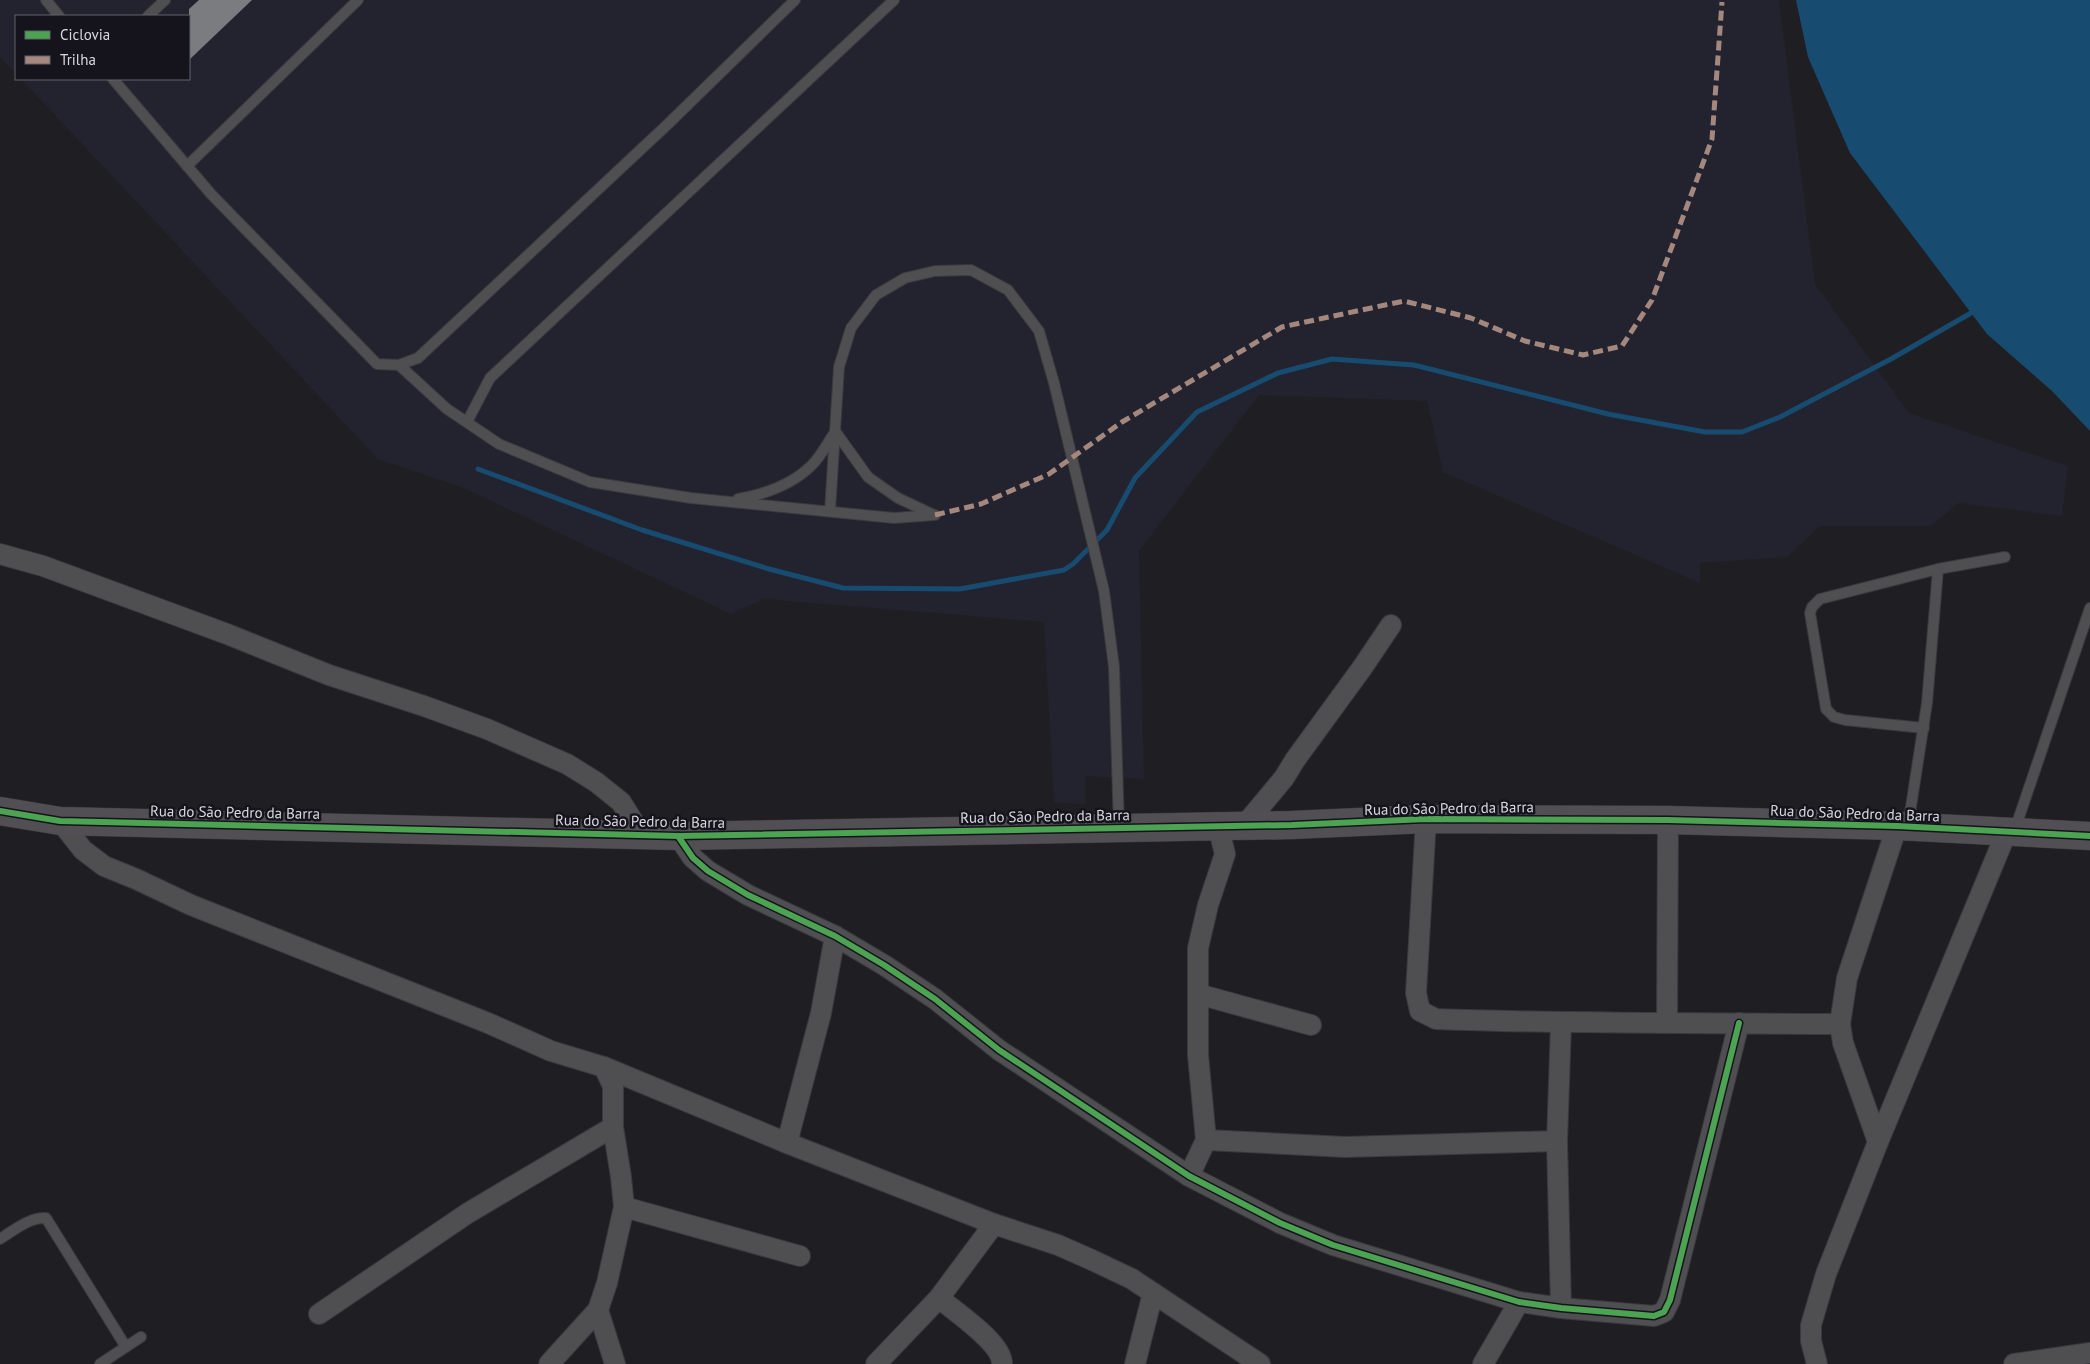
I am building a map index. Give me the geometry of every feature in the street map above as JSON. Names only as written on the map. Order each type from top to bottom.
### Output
[{"type":"street","points":[[0,554],[43,566],[227,634],[329,675],[424,706],[504,736],[567,764],[596,782],[621,802],[641,834]]},
{"type":"street","points":[[1244,826],[1284,778],[1391,625]]},
{"type":"street","name":"Rua do São Pedro da Barra","points":[[0,811],[60,821],[678,836],[1244,826],[1426,819],[1668,820],[1903,826],[2090,836]]},
{"type":"street","points":[[1426,819],[1416,993],[1420,1011],[1436,1020],[1561,1024],[1667,1022],[1840,1024]]},
{"type":"street","points":[[1667,1022],[1668,820]]},
{"type":"street","points":[[60,821],[83,850],[104,866],[191,905],[488,1023],[551,1050],[604,1068],[787,1143],[994,1224],[1058,1245],[1132,1279],[1259,1364]]},
{"type":"street","points":[[1189,1176],[1206,1140],[1198,1054],[1198,948],[1208,905],[1225,854],[1218,826]]},
{"type":"street","points":[[1878,1142],[1846,1051],[1840,1024],[1846,978],[1903,826]]},
{"type":"street","points":[[1817,1364],[1811,1341],[1811,1325],[1826,1274],[1878,1142],[2011,832]]},
{"type":"street","points":[[678,836],[693,858],[708,871],[748,895],[835,936],[884,965],[935,999],[999,1050],[1189,1176],[1280,1223],[1333,1245],[1519,1302],[1561,1308],[1654,1316],[1664,1312],[1670,1300],[1739,1023]]},
{"type":"street","points":[[787,1143],[821,1013],[835,936]]},
{"type":"street","points":[[1198,994],[1310,1025]]},
{"type":"street","points":[[1561,1024],[1557,1141],[1561,1308]]},
{"type":"street","points":[[549,1364],[598,1310],[607,1283],[624,1207],[614,1127],[613,1086],[604,1068]]},
{"type":"street","points":[[320,1314],[468,1213],[614,1127]]},
{"type":"street","points":[[1206,1140],[1345,1146],[1557,1141]]},
{"type":"street","points":[[624,1207],[800,1256]]},
{"type":"street","points":[[876,1364],[939,1298],[994,1224]]},
{"type":"street","points":[[1134,1364],[1153,1292]]},
{"type":"street","points":[[939,1298],[989,1340],[997,1350],[1002,1364]]},
{"type":"street","points":[[1483,1364],[1519,1302]]},
{"type":"street","points":[[598,1310],[616,1364]]},
{"type":"street","points":[[2014,1364],[2090,1353]]},
{"type":"lane","points":[[46,0],[59,15]]},
{"type":"lane","points":[[149,15],[166,0]]},
{"type":"lane","points":[[187,166],[358,0]]},
{"type":"lane","points":[[114,80],[211,194],[377,364],[399,365],[418,358],[675,117],[795,0]]},
{"type":"lane","points":[[468,422],[490,378],[894,0]]},
{"type":"lane","points":[[830,512],[839,367],[850,328],[876,295],[905,278],[935,271],[971,270],[1008,290],[1039,331],[1104,590],[1114,667],[1119,828]]},
{"type":"lane","points":[[399,365],[447,409],[499,444],[590,482],[692,498],[830,512],[894,518],[935,515],[898,498],[868,477],[835,431]]},
{"type":"lane","points":[[726,502],[758,496],[782,487],[812,464],[835,431]]},
{"type":"lane","points":[[1924,728],[1845,720],[1834,717],[1826,709],[1810,613],[1812,607],[1820,599],[1938,569],[2006,557]]},
{"type":"lane","points":[[1903,826],[1924,728],[1930,677],[1938,569]]},
{"type":"lane","points":[[2011,832],[2090,608]]},
{"type":"lane","points":[[0,1239],[31,1220],[38,1217],[46,1218],[126,1347]]},
{"type":"lane","points":[[100,1364],[141,1337]]},
{"type":"shaded area","points":[[0,0],[1779,0],[1815,284],[1909,413],[2068,466],[2062,516],[1958,503],[1931,526],[1820,526],[1787,557],[1700,563],[1700,583],[1443,472],[1427,401],[1259,395],[1139,551],[1144,779],[1086,776],[1085,804],[1054,802],[1044,622],[764,599],[731,614],[461,487],[378,459],[22,80],[190,80],[190,15],[15,15],[15,73],[0,57]]},
{"type":"water","points":[[1796,0],[2090,0],[2090,431],[2052,391],[1987,334],[1850,153],[1808,57]]},
{"type":"building","points":[[199,0],[252,0],[190,59],[189,9]]},
{"type":"waterway","points":[[478,469],[642,530],[769,569],[843,588],[960,589],[1064,570],[1073,564],[1107,530],[1135,478],[1197,412],[1278,373],[1332,359],[1414,365],[1608,414],[1705,432],[1742,432],[1780,417],[1891,359],[1971,313]]},
{"type":"marked path","points":[[935,515],[981,504],[1049,474],[1122,422],[1282,327],[1404,301],[1471,318],[1525,341],[1583,355],[1622,346],[1652,300],[1712,139],[1722,2]]},
{"type":"cycle path","points":[[0,811],[60,821],[678,836],[1292,825],[1426,819],[1668,820],[1897,826],[2090,836]]},
{"type":"cycle path","points":[[678,836],[693,858],[708,871],[748,895],[835,936],[884,965],[935,999],[999,1050],[1189,1176],[1280,1223],[1333,1245],[1519,1302],[1561,1308],[1654,1316],[1664,1312],[1670,1300],[1739,1023]]}]
